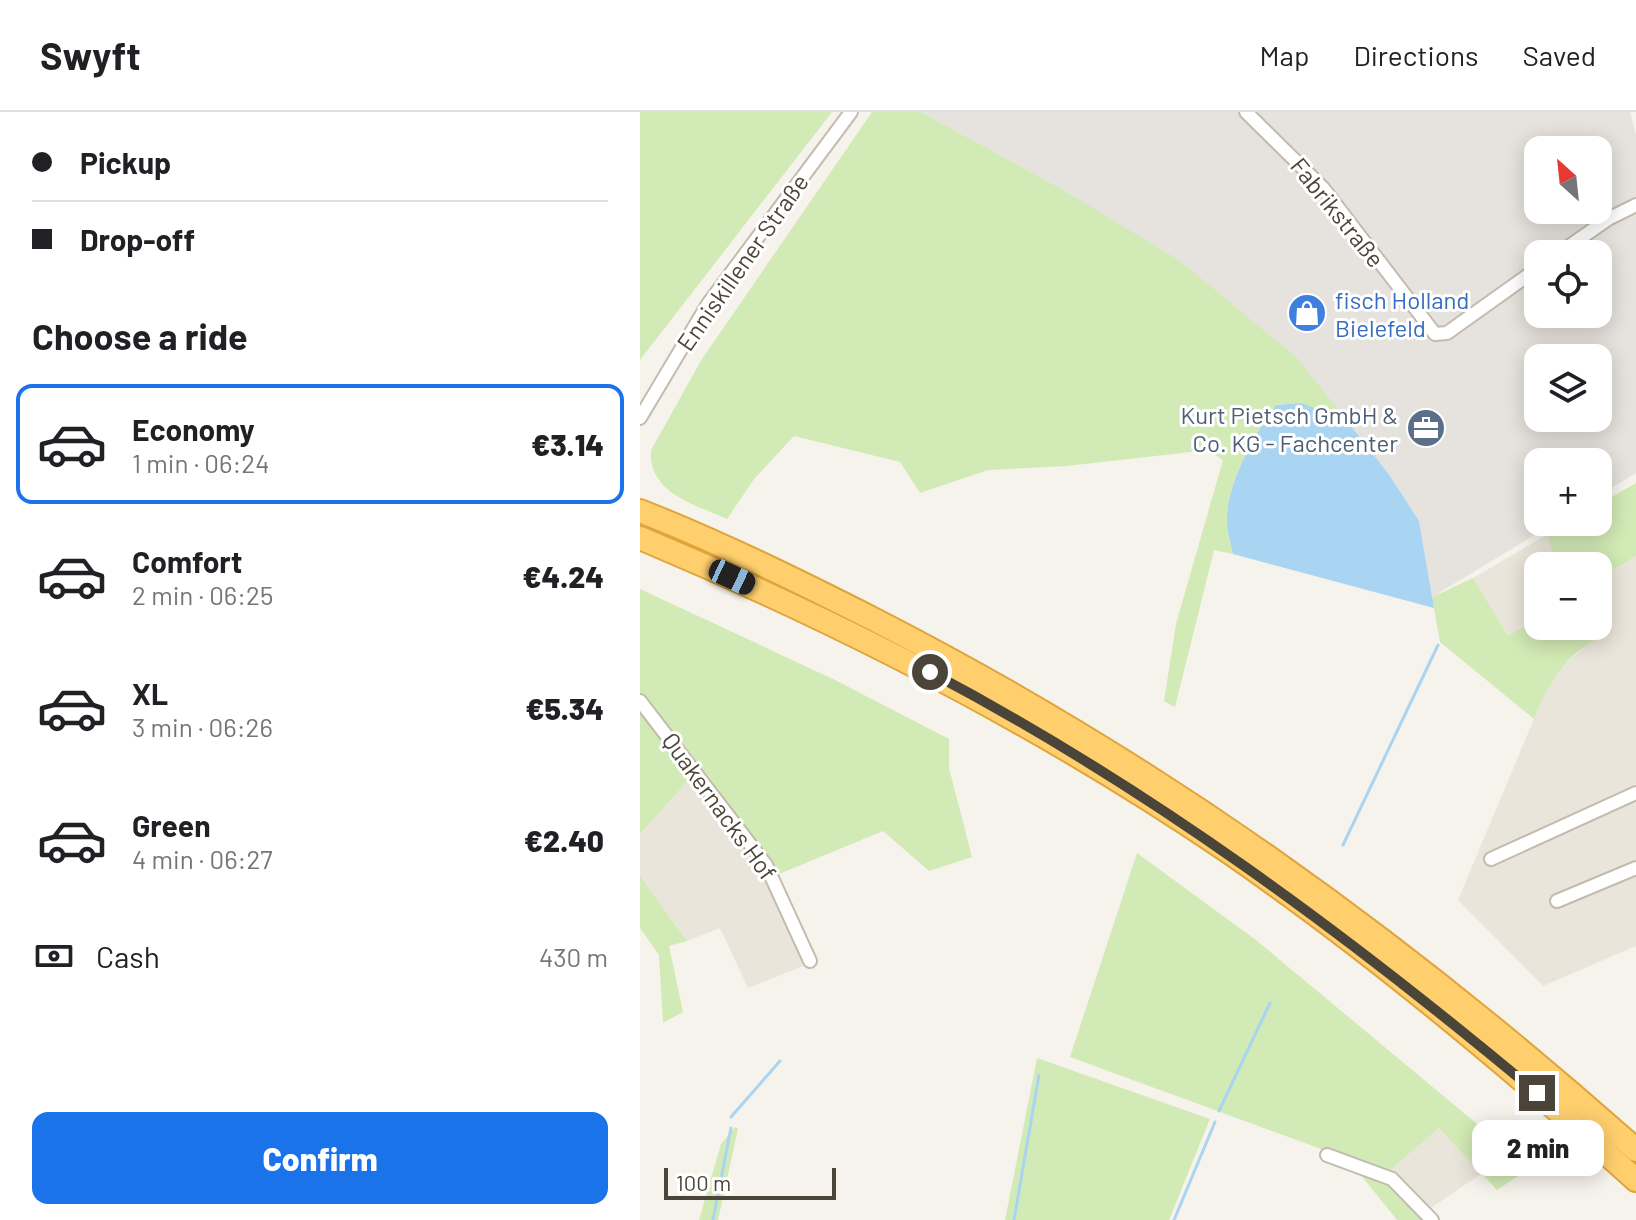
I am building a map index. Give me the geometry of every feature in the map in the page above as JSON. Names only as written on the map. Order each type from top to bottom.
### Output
[{"type":"highway","points":[[640,511],[739,552],[966,667],[1144,771],[1299,876],[1406,957],[1533,1059],[1636,1150]]},
{"type":"highway","points":[[640,538],[859,635],[954,685],[1134,790],[1313,913],[1439,1012],[1636,1180]]},
{"type":"street","name":"Enniskillener Straße","points":[[640,418],[708,304],[851,112]]},
{"type":"street","name":"Fabrikstraße","points":[[1246,112],[1323,188],[1435,334],[1447,333],[1524,278]]},
{"type":"street","points":[[1578,240],[1608,219],[1636,205]]},
{"type":"street","name":"Quakernacks Hof","points":[[640,701],[697,771],[766,865],[810,961]]},
{"type":"street","points":[[1491,859],[1636,793]]},
{"type":"street","points":[[1557,901],[1636,868]]},
{"type":"street","points":[[1327,1155],[1392,1179],[1432,1220]]},
{"type":"shaded area","points":[[921,112],[1630,112],[1636,135],[1636,473],[1612,488],[1612,448],[1524,448],[1524,536],[1533,536],[1432,597],[1419,521],[1390,476],[1144,241],[1060,188]]},
{"type":"shaded area","points":[[1548,536],[1552,552],[1524,552],[1524,627],[1508,637],[1473,578]]},
{"type":"shaded area","points":[[1636,556],[1636,946],[1543,986],[1458,900],[1552,676],[1592,640],[1612,640],[1612,571]]},
{"type":"shaded area","points":[[703,770],[739,825],[779,874],[806,965],[748,988],[720,928],[687,941],[640,876],[640,834],[692,776]]},
{"type":"shaded area","points":[[1439,1128],[1484,1172],[1428,1210],[1387,1173]]},
{"type":"green space","points":[[640,112],[832,112],[640,360]]},
{"type":"green space","points":[[872,112],[921,112],[1060,188],[1180,261],[1297,358],[1340,412],[1331,419],[1301,403],[1276,405],[1259,430],[1231,493],[1227,526],[1233,554],[1214,550],[1175,707],[1164,701],[1176,624],[1223,460],[1208,450],[1067,466],[988,470],[920,493],[900,462],[794,436],[754,479],[727,519],[676,495],[657,477],[651,450],[702,359]]},
{"type":"green space","points":[[1636,483],[1636,556],[1612,571],[1612,552],[1552,552],[1548,536],[1612,536],[1612,497]]},
{"type":"green space","points":[[1473,578],[1508,636],[1524,627],[1524,640],[1595,640],[1563,667],[1547,690],[1534,719],[1440,642],[1432,597]]},
{"type":"green space","points":[[640,589],[835,680],[949,739],[949,768],[972,857],[929,871],[883,831],[779,874],[739,825],[702,770],[692,776],[640,834]]},
{"type":"green space","points":[[1137,853],[1256,940],[1530,1168],[1497,1190],[1439,1128],[1387,1173],[1070,1057]]},
{"type":"green space","points":[[640,876],[687,941],[669,946],[683,1012],[663,1023],[659,955],[640,928]]},
{"type":"green space","points":[[1037,1058],[1210,1119],[1169,1220],[1005,1220]]},
{"type":"green space","points":[[735,1127],[738,1129],[718,1220],[699,1220],[721,1144]]},
{"type":"green space","points":[[1356,1169],[1391,1183],[1426,1220],[1397,1220]]},
{"type":"water","points":[[1301,403],[1325,412],[1331,419],[1340,412],[1390,476],[1419,521],[1434,608],[1233,554],[1227,526],[1228,508],[1243,461],[1276,405]]},
{"type":"waterway","points":[[1343,845],[1438,645]]},
{"type":"waterway","points":[[1219,1111],[1270,1003]]},
{"type":"waterway","points":[[731,1117],[780,1061]]},
{"type":"waterway","points":[[1014,1220],[1039,1075]]},
{"type":"waterway","points":[[1174,1220],[1215,1122]]},
{"type":"waterway","points":[[713,1220],[731,1128]]},
{"type":"place","name":"fisch Holland Bielefeld","points":[[1307,313]]},
{"type":"place","name":"Kurt Pietsch GmbH & Co. KG - Fachcenter","points":[[1426,428]]},
{"type":"route","points":[[930,672],[1134,790],[1226,850],[1313,913],[1537,1093]]}]
